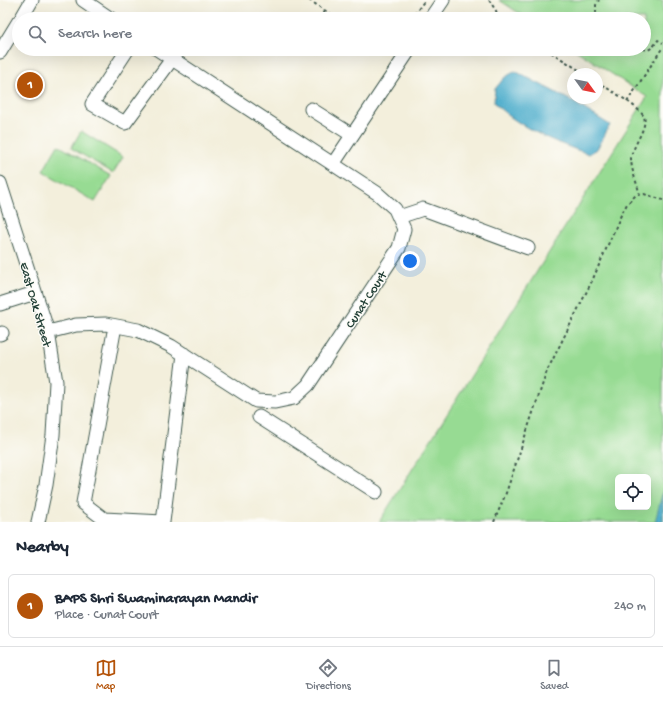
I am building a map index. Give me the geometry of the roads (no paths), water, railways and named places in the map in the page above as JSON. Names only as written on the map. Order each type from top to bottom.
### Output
[{"type":"street","points":[[25,12],[32,0]]},
{"type":"street","points":[[82,0],[101,12]]},
{"type":"street","points":[[435,12],[443,0]]},
{"type":"street","points":[[0,52],[12,33]]},
{"type":"street","points":[[123,56],[92,104],[125,123],[172,59]]},
{"type":"street","name":"Cunat Court","points":[[48,332],[76,325],[106,324],[138,330],[172,346],[256,401],[275,402],[294,398],[308,385],[399,248],[404,229],[395,208],[378,193],[168,56]]},
{"type":"street","points":[[333,164],[405,56]]},
{"type":"street","points":[[311,109],[352,135]]},
{"type":"street","name":"East Oak Street","points":[[0,183],[48,332],[56,382],[53,436],[47,478],[38,522]]},
{"type":"street","points":[[399,217],[424,209],[528,248]]},
{"type":"street","points":[[0,304],[35,293]]},
{"type":"street","points":[[115,326],[84,503],[104,519],[163,522],[184,354]]},
{"type":"street","points":[[259,417],[376,492]]},
{"type":"water","points":[[515,71],[567,98],[567,104],[576,104],[610,125],[597,149],[589,154],[551,140],[526,127],[504,112],[494,103],[495,89],[504,78]]},
{"type":"water","points":[[663,491],[663,522],[655,522]]},
{"type":"place","name":"BAPS Shri Swaminarayan Mandir","points":[[30,85]]}]
